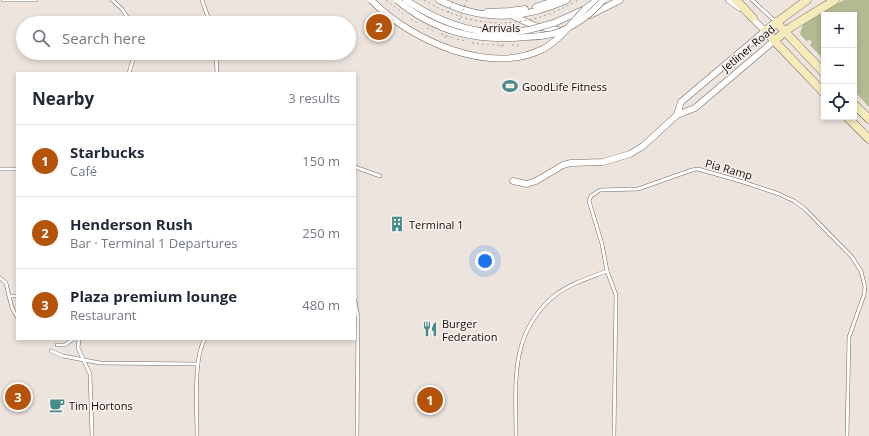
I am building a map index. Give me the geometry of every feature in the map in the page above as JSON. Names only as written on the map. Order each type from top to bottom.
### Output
[{"type":"street","points":[[371,0],[398,23],[428,41],[458,51],[496,58],[522,56],[544,48],[556,40],[585,8]]},
{"type":"street","points":[[398,0],[434,23],[450,30],[489,38],[532,36],[558,30],[570,26],[620,0]]},
{"type":"street","name":"Arrivals","points":[[398,0],[412,11],[442,27],[464,35],[490,39],[553,34],[577,23],[598,2],[604,0]]},
{"type":"street","points":[[406,0],[425,12],[458,27],[488,32],[528,30],[554,23],[598,2]]},
{"type":"street","points":[[439,0],[476,14],[496,17],[513,16],[552,7],[567,0]]},
{"type":"street","name":"Arrivals","points":[[443,0],[470,10],[491,12],[527,9],[556,0]]},
{"type":"street","points":[[729,0],[753,18]]},
{"type":"street","points":[[736,0],[821,90]]},
{"type":"street","name":"Jetliner Road","points":[[677,115],[681,102],[776,22],[807,0]]},
{"type":"street","name":"Jetliner Road","points":[[513,181],[527,184],[536,181],[563,165],[571,163],[603,162],[630,154],[643,146],[677,115],[695,108],[785,31],[832,1]]},
{"type":"street","points":[[579,21],[598,2]]},
{"type":"street","points":[[513,16],[535,26],[558,30]]},
{"type":"street","points":[[776,22],[821,70]]},
{"type":"street","points":[[857,107],[869,120]]},
{"type":"street","points":[[850,120],[869,139]]},
{"type":"lane","points":[[3,0],[36,0]]},
{"type":"lane","points":[[112,0],[122,9],[126,16]]},
{"type":"lane","points":[[202,0],[208,16]]},
{"type":"lane","points":[[752,0],[776,22]]},
{"type":"lane","points":[[129,72],[134,60]]},
{"type":"lane","points":[[216,60],[217,72]]},
{"type":"lane","points":[[356,167],[380,176]]},
{"type":"lane","points":[[0,169],[16,169]]},
{"type":"lane","name":"Pia Ramp","points":[[614,436],[616,295],[607,271],[602,244],[589,201],[591,196],[600,190],[638,189],[698,169],[722,175],[779,194],[800,205],[852,257],[861,270],[865,287],[864,296],[849,337],[846,436]]},
{"type":"lane","points":[[516,436],[517,364],[522,342],[529,326],[537,312],[555,296],[574,284],[607,271]]},
{"type":"lane","points":[[0,278],[6,283],[12,308],[16,315]]},
{"type":"lane","points":[[9,296],[16,296]]},
{"type":"lane","points":[[356,306],[358,317],[357,436]]},
{"type":"lane","points":[[57,345],[65,345],[71,340]]},
{"type":"lane","points":[[79,340],[78,348],[90,374],[92,436]]},
{"type":"lane","points":[[197,436],[198,364],[204,340]]},
{"type":"lane","points":[[51,351],[63,356],[100,363],[198,364]]},
{"type":"path","points":[[424,0],[446,12],[458,16],[476,21],[492,22],[521,22],[536,19],[552,14],[578,0]]},
{"type":"path","points":[[399,11],[397,13],[400,8]]},
{"type":"path","points":[[375,19],[378,16]]},
{"type":"path","points":[[409,23],[412,18]]},
{"type":"path","points":[[486,48],[487,44]]},
{"type":"green space","points":[[844,0],[869,0],[869,107],[857,94],[857,12],[822,12]]},
{"type":"green space","points":[[821,12],[821,57],[810,45],[812,42],[810,40],[806,41],[800,34],[803,24]]},
{"type":"place","name":"Henderson Rush","points":[[379,27]]},
{"type":"place","name":"GoodLife Fitness","points":[[510,86]]},
{"type":"place","name":"Terminal 1","points":[[397,224]]},
{"type":"place","name":"Burger Federation","points":[[430,329]]},
{"type":"place","name":"Plaza premium lounge","points":[[18,397]]},
{"type":"place","name":"Starbucks","points":[[430,400]]},
{"type":"place","name":"Tim Hortons","points":[[57,405]]}]
